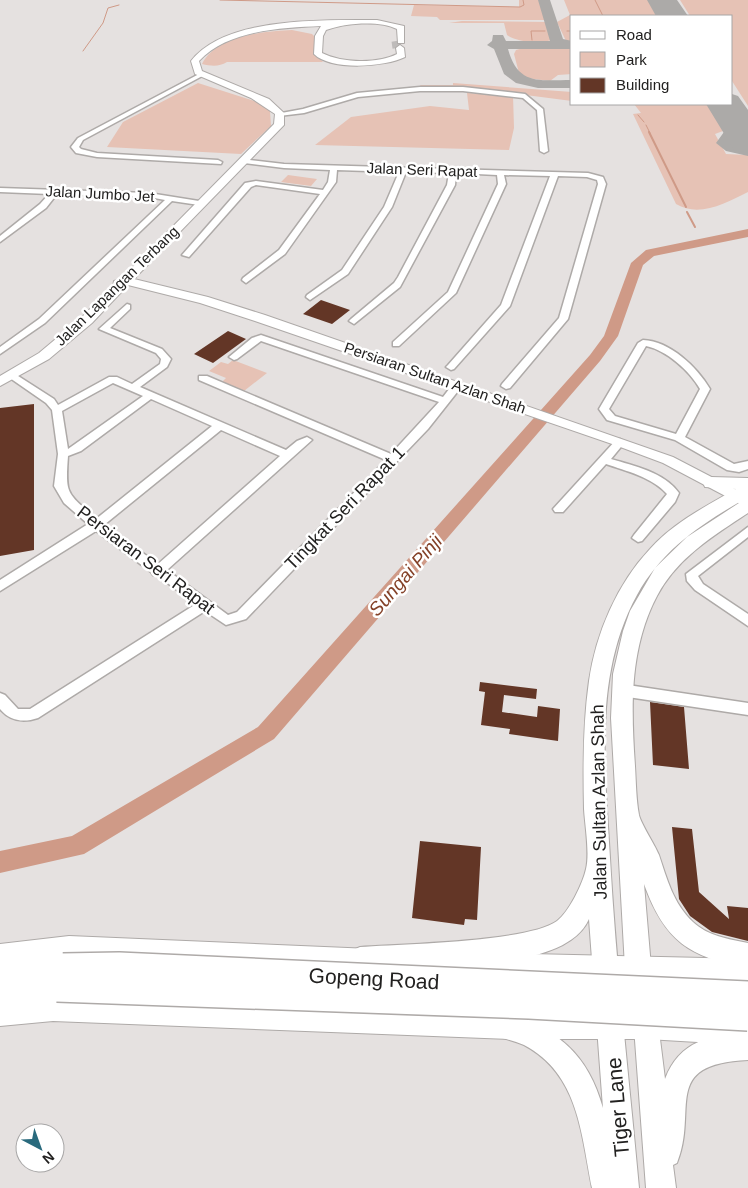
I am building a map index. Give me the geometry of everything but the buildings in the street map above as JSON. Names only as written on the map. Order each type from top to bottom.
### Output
[{"type":"highway","name":"Gopeng Road","points":[[60,978],[129,969],[748,997]]},
{"type":"highway","name":"Gopeng Road","points":[[0,973],[60,978],[748,1015]]},
{"type":"highway","points":[[0,991],[60,978]]},
{"type":"main road","points":[[748,484],[709,484],[713,519],[748,518]]},
{"type":"main road","name":"Jalan Sultan Azlan Shah","points":[[611,1026],[605,967],[595,802],[596,700],[603,655],[623,604],[648,562],[670,541],[713,519],[743,499]]},
{"type":"main road","name":"Jalan Sultan Azlan Shah","points":[[647,1027],[638,967],[621,718],[621,690],[627,649],[635,622],[650,592],[661,574],[713,519]]},
{"type":"main road","points":[[628,820],[644,846],[666,910],[680,928],[697,941],[718,951],[748,956]]},
{"type":"main road","points":[[360,960],[510,948],[547,939],[566,929],[579,914],[598,867]]},
{"type":"main road","points":[[508,1026],[533,1036],[555,1051],[572,1069],[586,1092],[595,1121],[600,1161],[608,1188]]},
{"type":"main road","name":"Tiger Lane","points":[[611,1026],[624,1188]]},
{"type":"main road","name":"Tiger Lane","points":[[647,1027],[661,1188]]},
{"type":"main road","points":[[666,1188],[668,1132],[675,1085],[686,1065],[702,1052],[734,1046],[748,1047]]},
{"type":"street","points":[[338,23],[323,28],[319,36],[318,54],[330,60],[388,61],[402,55],[399,44],[401,28],[389,23],[338,23],[310,23],[264,30],[219,42],[206,49],[195,61],[198,72],[264,101],[279,114],[304,111],[358,96],[406,90],[463,89],[524,96],[540,109],[544,151]]},
{"type":"street","points":[[264,30],[300,29],[319,36]]},
{"type":"street","points":[[203,74],[80,139],[75,147],[79,151],[96,155],[218,162]]},
{"type":"street","name":"Jalan Lapangan Terbang","points":[[3,378],[47,354],[108,298],[175,232],[199,204],[276,129],[279,125],[279,114]]},
{"type":"street","name":"Jalan Seri Rapat","points":[[244,161],[284,166],[588,175],[600,179],[602,184],[563,319],[506,386]]},
{"type":"street","points":[[246,280],[282,252],[332,182],[334,168]]},
{"type":"street","points":[[310,297],[345,272],[392,197],[403,169]]},
{"type":"street","points":[[354,321],[397,285],[451,185],[453,171]]},
{"type":"street","points":[[396,344],[452,293],[502,184],[500,172]]},
{"type":"street","points":[[451,367],[505,306],[555,174]]},
{"type":"street","points":[[186,255],[248,185],[256,184],[324,192]]},
{"type":"street","name":"Jalan Jumbo Jet","points":[[0,190],[149,195],[199,204]]},
{"type":"street","points":[[0,240],[43,206],[55,192]]},
{"type":"street","points":[[0,351],[42,321],[170,198]]},
{"type":"street","name":"Jalan Lapangan Terbang","points":[[3,378],[18,363],[68,326],[167,231],[183,221]]},
{"type":"street","points":[[84,311],[124,282],[126,274],[154,244]]},
{"type":"street","points":[[139,268],[134,279],[152,289]]},
{"type":"street","name":"Persiaran Sultan Azlan Shah","points":[[124,282],[222,306],[668,460],[709,484],[743,499]]},
{"type":"street","points":[[108,298],[127,292],[152,289]]},
{"type":"street","points":[[128,307],[104,329],[159,351],[166,359],[164,365],[134,388]]},
{"type":"street","points":[[234,357],[255,340],[261,338],[445,401]]},
{"type":"street","points":[[679,438],[705,389],[698,379],[664,349],[656,344],[646,342],[641,345],[604,409],[606,414],[611,418],[679,438],[731,468],[748,465]]},
{"type":"street","points":[[3,378],[50,401],[57,410],[108,380],[117,380],[288,455]]},
{"type":"street","points":[[203,378],[393,459]]},
{"type":"street","name":"Tingkat Seri Rapat 1","points":[[226,620],[241,616],[393,459],[456,387]]},
{"type":"street","points":[[63,454],[77,449],[151,395]]},
{"type":"street","name":"Persiaran Seri Rapat","points":[[57,410],[63,454],[60,486],[68,500],[96,525],[203,606],[226,620]]},
{"type":"street","points":[[0,586],[96,525],[220,425]]},
{"type":"street","points":[[158,572],[301,443],[307,440]]},
{"type":"street","points":[[559,509],[619,444]]},
{"type":"street","points":[[604,460],[659,481],[668,486],[673,493],[671,499],[638,538]]},
{"type":"street","points":[[748,531],[696,568],[692,574],[693,581],[699,587],[748,621]]},
{"type":"street","points":[[0,699],[12,714],[20,716],[33,714],[203,606]]},
{"type":"street","points":[[621,690],[748,710]]},
{"type":"street","points":[[0,956],[69,948],[500,966],[638,967],[748,972]]},
{"type":"street","points":[[500,966],[524,982],[528,1006],[508,1026]]},
{"type":"street","points":[[748,982],[731,981],[720,993],[722,1014],[735,1023],[748,1024]]},
{"type":"street","points":[[0,1014],[53,1009],[508,1026],[647,1027],[748,1033]]},
{"type":"green space","points":[[519,0],[542,0],[549,20],[440,20],[437,17],[411,16],[414,5],[519,7]]},
{"type":"green space","points":[[564,0],[648,0],[656,15],[570,15]]},
{"type":"green space","points":[[680,0],[748,0],[748,106],[733,83],[733,15],[689,15]]},
{"type":"green space","points":[[570,15],[570,41],[566,41],[557,22]]},
{"type":"green space","points":[[462,21],[548,22],[553,39],[543,42],[530,42],[517,39],[507,35],[504,23],[449,23]]},
{"type":"green space","points":[[292,30],[312,34],[316,38],[315,52],[323,62],[227,62],[215,66],[202,64],[218,47],[229,41],[254,34]]},
{"type":"green space","points":[[527,47],[570,47],[570,74],[558,75],[550,81],[526,78],[519,73],[514,54],[516,50]]},
{"type":"green space","points":[[198,83],[261,103],[270,111],[271,126],[241,154],[107,147],[123,122]]},
{"type":"green space","points":[[453,83],[570,92],[570,101],[502,92],[422,88],[420,85],[453,85]]},
{"type":"green space","points":[[467,93],[513,95],[514,128],[509,150],[315,145],[351,117],[430,106],[469,110]]},
{"type":"green space","points":[[635,105],[709,105],[723,131],[715,134],[726,154],[748,155],[748,192],[722,204],[703,209],[694,210],[676,204],[633,114],[641,113]]},
{"type":"green space","points":[[288,175],[317,179],[311,186],[281,182]]},
{"type":"green space","points":[[233,360],[267,373],[244,391],[222,382],[226,378],[209,371],[221,362],[228,364]]},
{"type":"waterway","points":[[220,0],[520,7],[524,5],[523,0]]},
{"type":"waterway","points":[[595,0],[602,15]]},
{"type":"waterway","points":[[83,51],[103,23],[108,8],[119,5]]},
{"type":"waterway","points":[[532,40],[531,31],[545,31]]},
{"type":"waterway","points":[[638,115],[644,122]]},
{"type":"waterway","points":[[646,125],[650,133]]},
{"type":"waterway","points":[[649,132],[686,207]]},
{"type":"waterway","points":[[687,212],[695,227]]},
{"type":"waterway","name":"Sungai Pinji","points":[[0,862],[76,846],[266,733],[595,358],[611,336],[637,263],[650,253],[748,233]]},
{"type":"taxiway","points":[[544,0],[557,41],[566,44]]},
{"type":"taxiway","points":[[498,38],[500,45]]},
{"type":"taxiway","points":[[494,45],[500,45]]},
{"type":"taxiway","points":[[500,45],[570,45]]},
{"type":"taxiway","points":[[500,45],[509,71],[521,80],[538,84],[570,84]]},
{"type":"taxiway","points":[[735,120],[732,132],[724,143],[732,148],[748,151]]},
{"type":"runway","points":[[662,0],[671,15]]},
{"type":"runway","points":[[726,105],[748,141]]},
{"type":"tunnel","points":[[396,41],[397,48]]}]
